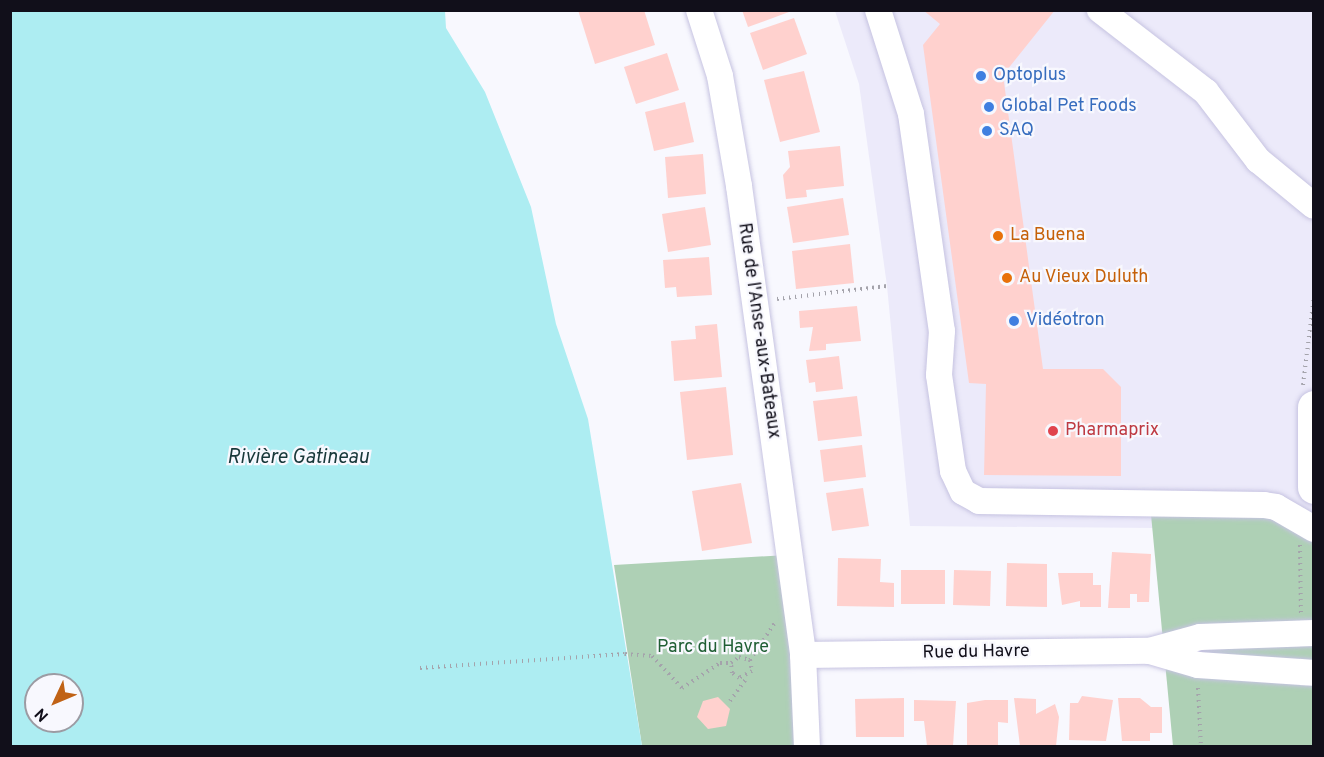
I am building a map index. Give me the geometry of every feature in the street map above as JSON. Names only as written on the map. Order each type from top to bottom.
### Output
[{"type":"main road","points":[[1314,407],[1314,487]]},
{"type":"street","name":"Rue de l'Anse-aux-Bateaux","points":[[699,10],[731,134],[756,301],[795,612],[803,655],[807,747]]},
{"type":"street","points":[[878,10],[911,114],[942,331],[939,375],[958,486],[979,501],[1276,507],[1314,529]]},
{"type":"street","points":[[1100,10],[1206,92],[1258,160],[1314,206]]},
{"type":"street","name":"Rue du Havre","points":[[803,655],[1149,651],[1200,637],[1314,633]]},
{"type":"street","name":"Rue du Havre","points":[[1149,651],[1198,665],[1314,673]]},
{"type":"path","points":[[756,301],[887,286]]},
{"type":"path","points":[[730,701],[752,671],[750,660],[772,623],[795,612]]},
{"type":"path","points":[[420,668],[625,654],[652,656],[682,688],[720,663],[732,663],[740,657],[750,660]]},
{"type":"path","points":[[732,663],[736,677],[747,678]]},
{"type":"path","points":[[1198,665],[1201,747]]},
{"type":"shaded area","points":[[835,11],[1313,11],[1313,529],[1150,504],[1155,528],[910,526],[887,286],[859,84]]},
{"type":"green space","points":[[1150,504],[1264,505],[1313,529],[1313,746],[1173,746]]},
{"type":"green space","name":"Parc du Havre","points":[[787,555],[807,746],[642,746],[614,565]]},
{"type":"water","name":"Rivière Gatineau","points":[[10,11],[445,11],[446,28],[485,92],[531,207],[556,324],[588,419],[642,746],[11,746]]},
{"type":"building","points":[[578,10],[644,10],[655,45],[595,64]]},
{"type":"building","points":[[742,10],[788,10],[789,12],[748,27]]},
{"type":"building","points":[[923,10],[1055,10],[1003,75],[1043,369],[1103,369],[1121,387],[1121,476],[984,475],[986,384],[969,383],[923,45],[940,24]]},
{"type":"building","points":[[794,18],[807,54],[763,70],[750,33]]},
{"type":"building","points":[[667,53],[679,90],[636,104],[624,67]]},
{"type":"building","points":[[804,71],[820,132],[780,142],[764,80]]},
{"type":"building","points":[[685,102],[694,142],[654,151],[645,112]]},
{"type":"building","points":[[840,146],[844,186],[806,190],[807,197],[786,199],[783,175],[790,167],[788,151]]},
{"type":"building","points":[[703,154],[706,194],[668,198],[665,157]]},
{"type":"building","points":[[843,198],[849,235],[793,243],[787,207]]},
{"type":"building","points":[[705,207],[711,245],[668,252],[662,214]]},
{"type":"building","points":[[850,244],[854,283],[796,289],[792,251]]},
{"type":"building","points":[[709,257],[712,295],[677,297],[676,287],[665,288],[663,260]]},
{"type":"building","points":[[857,306],[861,341],[826,344],[826,350],[809,351],[813,327],[800,328],[799,311]]},
{"type":"building","points":[[717,324],[722,377],[674,381],[671,341],[696,339],[695,326]]},
{"type":"building","points":[[839,356],[843,389],[816,392],[815,382],[809,383],[806,360]]},
{"type":"building","points":[[726,387],[733,455],[687,460],[680,392]]},
{"type":"building","points":[[857,396],[862,436],[818,441],[813,401]]},
{"type":"building","points":[[862,445],[866,477],[824,482],[820,450]]},
{"type":"building","points":[[741,483],[752,543],[702,551],[692,491]]},
{"type":"building","points":[[863,488],[869,526],[832,531],[826,493]]},
{"type":"building","points":[[1112,552],[1151,554],[1149,602],[1137,602],[1137,594],[1130,594],[1130,608],[1108,608]]},
{"type":"building","points":[[838,558],[881,559],[880,582],[894,583],[894,607],[837,606]]},
{"type":"building","points":[[1007,563],[1047,564],[1047,607],[1006,606]]},
{"type":"building","points":[[901,570],[945,570],[945,604],[901,604]]},
{"type":"building","points":[[954,570],[991,571],[990,606],[953,605]]},
{"type":"building","points":[[1058,573],[1093,573],[1093,585],[1101,585],[1101,607],[1080,607],[1080,601],[1062,605]]},
{"type":"building","points":[[1082,696],[1113,700],[1106,741],[1069,740],[1070,703],[1078,703]]},
{"type":"building","points":[[718,697],[730,709],[726,726],[708,729],[697,717],[703,701]]},
{"type":"building","points":[[904,698],[904,737],[856,737],[855,699]]},
{"type":"building","points":[[1014,698],[1036,699],[1036,714],[1055,704],[1059,717],[1056,746],[1020,746]]},
{"type":"building","points":[[1118,698],[1140,698],[1151,707],[1162,707],[1162,733],[1150,733],[1150,741],[1122,741]]},
{"type":"building","points":[[914,700],[956,701],[953,746],[927,746],[924,721],[914,721]]},
{"type":"building","points":[[1008,700],[1008,723],[998,722],[998,746],[967,746],[967,703]]},
{"type":"place","name":"Optoplus","points":[[981,76]]},
{"type":"place","name":"Global Pet Foods","points":[[989,107]]},
{"type":"place","name":"SAQ","points":[[987,131]]},
{"type":"place","name":"La Buena","points":[[998,236]]},
{"type":"place","name":"Au Vieux Duluth","points":[[1007,278]]},
{"type":"place","name":"Vidéotron","points":[[1014,321]]},
{"type":"place","name":"Pharmaprix","points":[[1053,431]]}]
